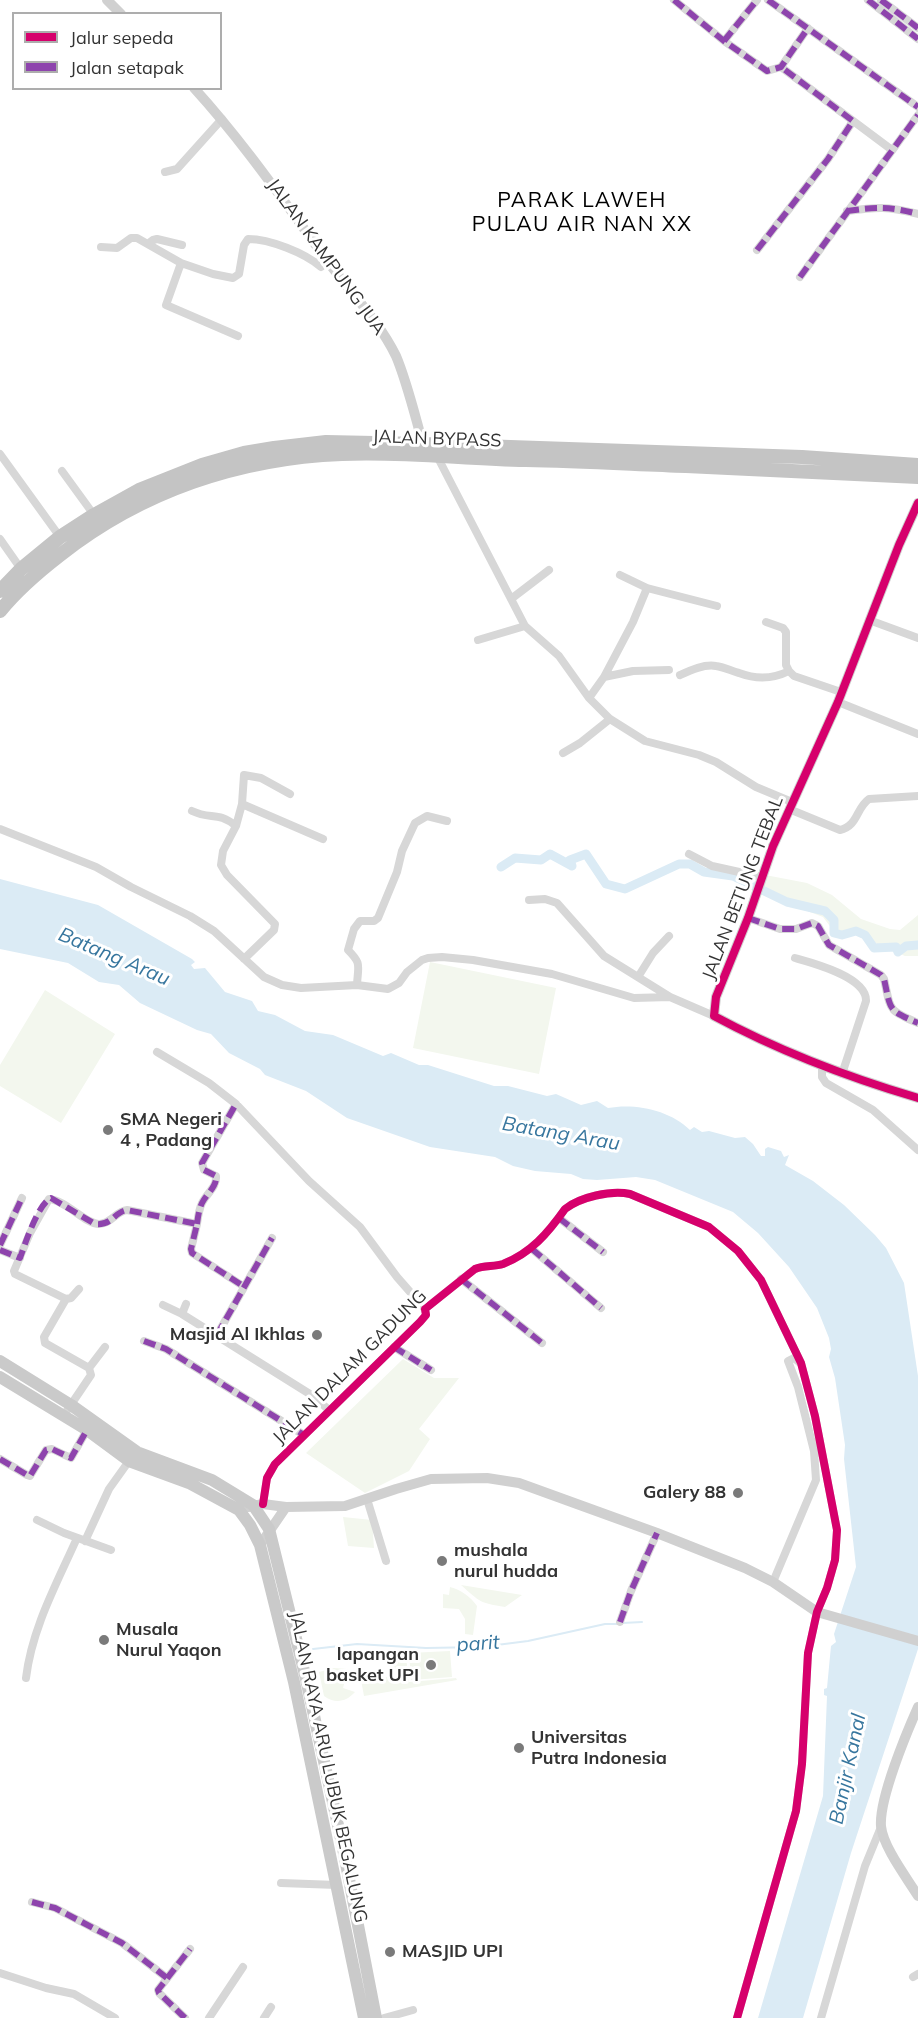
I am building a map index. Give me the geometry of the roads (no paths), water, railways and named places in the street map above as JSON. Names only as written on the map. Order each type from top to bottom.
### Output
[{"type":"highway","name":"JALAN BYPASS","points":[[8,588],[104,523],[180,480],[244,453],[274,447],[326,442],[423,444],[686,452],[918,465]]},
{"type":"highway","points":[[686,452],[686,466]]},
{"type":"highway","name":"JALAN BYPASS","points":[[0,611],[8,588],[21,569],[60,537],[139,490],[279,459],[343,453],[589,461],[918,477]]},
{"type":"main road","points":[[0,1361],[67,1410],[87,1430],[129,1461],[189,1484],[239,1510]]},
{"type":"main road","points":[[0,1377],[67,1410],[137,1452],[212,1480],[258,1505]]},
{"type":"main road","name":"JALAN RAYA ARU LUBUK BEGALUNG","points":[[258,1505],[269,1529],[300,1681],[349,1951],[364,2018]]},
{"type":"main road","name":"JALAN RAYA ARU LUBUK BEGALUNG","points":[[239,1510],[260,1545],[300,1681],[363,1948],[376,2018]]},
{"type":"main road","points":[[349,1951],[363,1948]]},
{"type":"street","points":[[107,0],[119,12]]},
{"type":"street","points":[[674,0],[724,41],[767,71],[781,67],[808,28]]},
{"type":"street","points":[[724,41],[757,0]]},
{"type":"street","points":[[768,0],[918,107]]},
{"type":"street","points":[[869,0],[918,39]]},
{"type":"street","points":[[881,0],[918,28]]},
{"type":"street","points":[[781,67],[892,150]]},
{"type":"street","name":"JALAN KAMPUNG JUA","points":[[196,90],[274,185],[389,343],[397,358],[423,444]]},
{"type":"street","points":[[800,277],[918,115]]},
{"type":"street","points":[[165,172],[177,169],[222,119]]},
{"type":"street","points":[[757,250],[822,166],[853,121]]},
{"type":"street","points":[[847,211],[886,207],[918,214]]},
{"type":"street","points":[[100,247],[117,248],[134,237],[181,262],[213,274],[236,278],[241,266],[244,245],[248,239],[305,255],[321,267],[328,261]]},
{"type":"street","points":[[149,243],[157,239],[182,245]]},
{"type":"street","points":[[181,262],[166,305],[238,336]]},
{"type":"street","points":[[0,454],[60,537]]},
{"type":"street","points":[[437,456],[525,626],[559,656],[590,698],[610,719],[645,741],[699,755],[716,762],[756,788],[840,830],[850,826],[857,818],[865,801],[869,799],[918,796]]},
{"type":"street","points":[[62,471],[94,515]]},
{"type":"street","name":"JALAN BETUNG TEBAL","points":[[714,1016],[716,997],[748,918],[772,846],[839,697],[918,503]]},
{"type":"street","points":[[0,539],[21,569]]},
{"type":"street","points":[[512,599],[549,570]]},
{"type":"street","points":[[620,575],[647,588],[717,606]]},
{"type":"street","points":[[590,698],[604,677],[633,622],[647,588]]},
{"type":"street","points":[[869,620],[918,638]]},
{"type":"street","points":[[766,622],[783,628],[786,632],[786,665],[794,676],[918,734]]},
{"type":"street","points":[[478,640],[525,626]]},
{"type":"street","points":[[680,675],[709,666],[724,667],[740,674],[759,677],[780,676],[789,671]]},
{"type":"street","points":[[604,677],[633,671],[669,670]]},
{"type":"street","points":[[563,753],[580,743],[610,719]]},
{"type":"street","points":[[244,959],[274,930],[275,924],[227,875],[221,864],[223,851],[236,826],[242,804],[244,775],[261,778],[290,794]]},
{"type":"street","points":[[242,804],[323,839]]},
{"type":"street","points":[[192,811],[206,817],[216,814],[236,826]]},
{"type":"street","points":[[357,985],[358,962],[356,956],[348,950],[354,929],[360,921],[374,921],[378,918],[397,872],[402,851],[415,823],[427,816],[447,821]]},
{"type":"street","points":[[0,829],[96,867],[190,916],[214,931],[264,977],[282,985],[301,988],[357,985],[388,989],[399,983],[407,972],[422,960],[442,957],[552,974],[634,998],[670,997]]},
{"type":"street","points":[[689,854],[707,865],[759,882]]},
{"type":"street","points":[[529,900],[545,899],[557,903],[604,956],[670,997],[770,1044],[842,1074],[918,1096]]},
{"type":"street","points":[[748,918],[780,929],[796,929],[812,923],[818,926],[829,945],[881,975],[891,1008],[896,1013],[918,1023]]},
{"type":"street","points":[[638,977],[653,953],[669,936]]},
{"type":"street","points":[[795,958],[822,965],[857,983],[866,995],[842,1074]]},
{"type":"street","name":"JALAN DALAM GADUNG","points":[[157,1052],[209,1083],[236,1104],[309,1181],[360,1227],[397,1277],[425,1309],[426,1315],[275,1464],[267,1478],[258,1505]]},
{"type":"street","points":[[822,1065],[822,1077],[826,1083],[873,1110],[918,1150]]},
{"type":"street","points":[[236,1104],[202,1163],[204,1170],[217,1178],[201,1205],[191,1249],[192,1252],[243,1286]]},
{"type":"street","name":"JALAN DALAM GADUNG","points":[[425,1309],[475,1269],[501,1264],[531,1249],[570,1206],[620,1192],[670,1209],[709,1227],[738,1251],[760,1281],[801,1364],[815,1416],[837,1530],[835,1560],[816,1612],[808,1653],[802,1764],[796,1811],[737,2018]]},
{"type":"street","points":[[20,1258],[0,1248],[22,1198]]},
{"type":"street","points":[[66,1299],[18,1277],[14,1271],[47,1200],[51,1198],[95,1224],[110,1221],[121,1211],[127,1210],[197,1224]]},
{"type":"street","points":[[559,1218],[603,1252]]},
{"type":"street","points":[[217,1335],[272,1238]]},
{"type":"street","points":[[531,1249],[601,1308]]},
{"type":"street","points":[[461,1279],[542,1343]]},
{"type":"street","points":[[67,1410],[91,1375],[89,1368],[48,1345],[44,1340],[55,1315],[66,1299],[71,1298],[80,1289]]},
{"type":"street","points":[[182,1314],[186,1304]]},
{"type":"street","points":[[163,1305],[217,1335],[313,1396],[329,1410]]},
{"type":"street","points":[[144,1341],[166,1349],[304,1435]]},
{"type":"street","points":[[89,1368],[105,1347]]},
{"type":"street","points":[[394,1347],[431,1370]]},
{"type":"street","points":[[773,1582],[816,1480],[814,1451],[798,1387],[788,1361],[794,1358],[801,1364]]},
{"type":"street","points":[[0,1459],[30,1476],[46,1450],[51,1449],[70,1458],[87,1430]]},
{"type":"street","points":[[26,1678],[29,1652],[48,1602],[109,1489],[129,1461]]},
{"type":"street","points":[[239,1510],[258,1505],[285,1508],[345,1506],[431,1479],[488,1478],[519,1483],[745,1568],[773,1582],[816,1612],[918,1641]]},
{"type":"street","points":[[368,1499],[386,1561]]},
{"type":"street","points":[[260,1545],[285,1508]]},
{"type":"street","points":[[37,1520],[111,1550]]},
{"type":"street","points":[[620,1622],[657,1533]]},
{"type":"street","points":[[821,2018],[866,1866],[881,1827],[888,1787],[918,1707]]},
{"type":"street","points":[[881,1827],[889,1849],[918,1896]]},
{"type":"street","points":[[281,1882],[337,1885]]},
{"type":"street","points":[[32,1902],[55,1908],[122,1944],[167,1978]]},
{"type":"street","points":[[185,2018],[158,1990],[190,1949]]},
{"type":"street","points":[[209,2018],[243,1967]]},
{"type":"street","points":[[0,1973],[46,1988],[75,1994],[115,2018]]},
{"type":"street","points":[[264,2018],[271,2007]]},
{"type":"street","points":[[384,2018],[413,2010]]},
{"type":"water","points":[[0,879],[98,905],[192,959],[195,962],[191,965],[194,969],[205,968],[225,992],[252,1001],[258,1011],[275,1015],[305,1031],[333,1035],[383,1056],[391,1053],[419,1065],[428,1065],[494,1086],[508,1086],[547,1096],[556,1094],[581,1105],[597,1101],[608,1108],[641,1107],[652,1110],[673,1117],[690,1130],[694,1127],[702,1132],[709,1131],[735,1138],[745,1137],[761,1156],[765,1156],[765,1149],[768,1147],[781,1151],[784,1157],[789,1155],[785,1165],[813,1181],[844,1205],[886,1248],[904,1283],[918,1376],[918,1649],[851,1853],[803,2018],[758,2018],[823,1796],[827,1696],[824,1695],[824,1689],[827,1688],[831,1646],[836,1642],[834,1634],[856,1567],[844,1459],[845,1445],[835,1378],[829,1357],[831,1349],[829,1338],[817,1308],[789,1267],[758,1233],[733,1212],[655,1180],[636,1177],[583,1179],[571,1174],[535,1171],[513,1166],[495,1157],[430,1147],[347,1118],[306,1091],[265,1075],[260,1069],[229,1053],[211,1034],[197,1030],[140,1003],[119,985],[99,982],[68,963],[0,949]]},
{"type":"waterway","points":[[501,867],[515,858],[541,860],[550,854],[572,866],[570,860],[586,854],[606,884],[625,889],[679,864],[690,864],[704,872],[733,876],[787,902],[825,911],[834,920],[834,933],[842,935],[856,931],[865,935],[874,948],[896,947],[898,952],[906,946],[918,945]]},
{"type":"waterway","name":"parit","points":[[623,1623],[642,1622]]},
{"type":"waterway","name":"parit","points":[[313,1649],[357,1644],[426,1648],[481,1647],[528,1641],[605,1624],[617,1624]]},
{"type":"place","name":"SMA Negeri 4 , Padang","points":[[108,1130]]},
{"type":"place","name":"Masjid Al Ikhlas","points":[[317,1335]]},
{"type":"place","name":"Galery 88","points":[[738,1493]]},
{"type":"place","name":"mushala nurul hudda","points":[[442,1561]]},
{"type":"place","name":"Musala Nurul Yaqon","points":[[104,1640]]},
{"type":"place","name":"lapangan basket UPI","points":[[431,1665]]},
{"type":"place","name":"Universitas Putra Indonesia","points":[[519,1748]]},
{"type":"place","name":"MASJID UPI","points":[[390,1952]]},
{"type":"district","name":"PARAK LAWEH PULAU AIR NAN XX","points":[[582,213]]},
{"type":"water label","name":"Batang Arau","points":[[114,957]]},
{"type":"water label","name":"Batang Arau","points":[[561,1134]]},
{"type":"water label","name":"Banjir Kanal","points":[[848,1769]]}]
